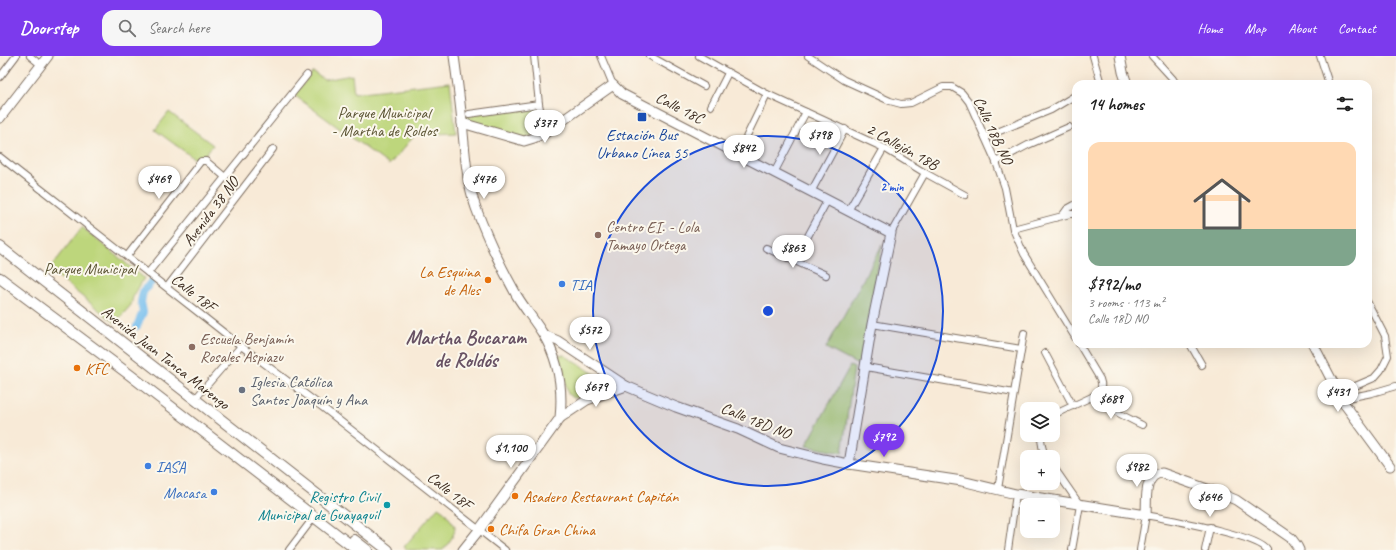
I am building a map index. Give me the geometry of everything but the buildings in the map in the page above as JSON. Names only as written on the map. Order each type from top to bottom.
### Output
[{"type":"main road","name":"Avenida Juan Tanca Marengo","points":[[0,247],[388,550]]},
{"type":"main road","points":[[0,278],[130,375],[357,550]]},
{"type":"main road","points":[[332,531],[351,539],[367,550]]},
{"type":"street","points":[[0,77],[16,56]]},
{"type":"street","points":[[30,56],[41,65]]},
{"type":"street","points":[[0,118],[48,56]]},
{"type":"street","name":"Calle 18D NO","points":[[454,56],[469,188],[476,207],[512,286],[544,335],[558,342],[626,386],[738,429],[779,448],[849,464],[962,481],[1016,494],[1210,527],[1257,543],[1266,548]]},
{"type":"street","points":[[534,56],[539,104],[544,133]]},
{"type":"street","points":[[650,56],[704,86]]},
{"type":"street","name":"2 Callejón 18B","points":[[699,56],[768,94],[884,148],[925,174],[965,195]]},
{"type":"street","name":"Calle 18B NO","points":[[808,56],[844,80],[890,101],[901,104],[911,103],[943,87],[952,87],[962,93],[969,102],[996,162],[1005,188],[1013,229],[1024,254],[1072,332]]},
{"type":"street","points":[[1093,56],[1099,80]]},
{"type":"street","points":[[1120,56],[1126,80]]},
{"type":"street","points":[[1152,56],[1174,80]]},
{"type":"street","points":[[1320,56],[1328,80]]},
{"type":"street","name":"Calle 18C","points":[[603,57],[613,85],[622,94],[891,233]]},
{"type":"street","points":[[711,106],[728,73]]},
{"type":"street","points":[[148,273],[307,75]]},
{"type":"street","points":[[462,123],[524,141],[544,133],[613,85]]},
{"type":"street","points":[[738,154],[768,94]]},
{"type":"street","points":[[985,137],[1051,110],[1072,97]]},
{"type":"street","points":[[469,114],[539,104]]},
{"type":"street","points":[[774,173],[806,112]]},
{"type":"street","points":[[996,162],[1069,126]]},
{"type":"street","points":[[811,192],[845,130]]},
{"type":"street","points":[[848,212],[884,148]]},
{"type":"street","name":"Avenida 38 NO","points":[[167,288],[273,150]]},
{"type":"street","name":"Calle 18F","points":[[0,156],[240,346],[317,403],[504,550]]},
{"type":"street","points":[[127,256],[196,166],[204,160],[225,177]]},
{"type":"street","points":[[849,464],[872,324],[891,233],[925,174]]},
{"type":"street","points":[[795,260],[828,201]]},
{"type":"street","points":[[1062,216],[1067,209],[1072,206]]},
{"type":"street","points":[[1013,229],[1072,214]]},
{"type":"street","points":[[766,248],[826,275]]},
{"type":"street","points":[[1341,396],[1374,378],[1381,370],[1388,356],[1384,336],[1372,311]]},
{"type":"street","points":[[872,324],[1021,349]]},
{"type":"street","points":[[998,489],[1024,333]]},
{"type":"street","points":[[544,335],[558,368],[561,385],[560,418]]},
{"type":"street","points":[[195,399],[240,346]]},
{"type":"street","points":[[1060,412],[1093,396],[1100,390],[1100,379],[1081,348]]},
{"type":"street","points":[[1192,348],[1202,365]]},
{"type":"street","points":[[1315,348],[1341,396],[1393,468]]},
{"type":"street","points":[[1045,353],[1073,406]]},
{"type":"street","points":[[866,367],[1014,392]]},
{"type":"street","points":[[463,550],[560,418],[587,400],[626,386]]},
{"type":"street","points":[[1341,396],[1359,396],[1396,386]]},
{"type":"street","points":[[1093,396],[1112,410],[1142,425]]},
{"type":"street","points":[[1140,550],[1146,515],[1148,484],[1151,477],[1156,473],[1162,473],[1236,500],[1291,538],[1299,550]]},
{"type":"street","points":[[1060,476],[1080,505],[1072,550]]},
{"type":"street","points":[[1008,550],[1016,494]]},
{"type":"street","points":[[289,550],[314,517]]},
{"type":"street","points":[[1205,550],[1210,527]]},
{"type":"green space","name":"Parque Municipal - Martha de Roldos","points":[[313,72],[324,80],[352,75],[354,93],[450,82],[456,133],[415,135],[389,165],[294,95]]},
{"type":"green space","points":[[538,105],[539,125],[530,137],[526,139],[467,122],[466,115]]},
{"type":"green space","points":[[169,112],[213,145],[199,162],[155,130]]},
{"type":"green space","name":"Parque Municipal","points":[[82,227],[144,278],[133,297],[131,305],[115,323],[49,270]]},
{"type":"green space","points":[[882,245],[860,366],[826,348]]},
{"type":"green space","points":[[564,355],[609,383],[609,389],[574,398],[568,394],[558,356]]},
{"type":"green space","points":[[850,366],[854,368],[842,453],[806,446]]},
{"type":"green space","points":[[438,507],[444,511],[455,526],[453,536],[443,550],[408,550],[404,547]]},
{"type":"waterway","points":[[137,326],[143,312],[141,302],[143,292],[152,281]]},
{"type":"place","name":"Estación Bus Urbano Línea 55","points":[[642,117]]},
{"type":"place","name":"Centro EI. - Lola Tamayo Ortega","points":[[598,235]]},
{"type":"place","name":"La Esquina de Ales","points":[[488,280]]},
{"type":"place","name":"TIA","points":[[562,284]]},
{"type":"place","name":"Escuela Benjamín Rosales Aspiazu","points":[[192,347]]},
{"type":"place","name":"KFC","points":[[77,368]]},
{"type":"place","name":"Iglesia Católica Santos Joaquín y Ana","points":[[242,390]]},
{"type":"place","name":"IASA","points":[[148,466]]},
{"type":"place","name":"Macasa","points":[[214,492]]},
{"type":"place","name":"Asadero Restaurant Capitán","points":[[515,496]]},
{"type":"place","name":"Registro Civil Municipal de Guayaquil","points":[[387,505]]},
{"type":"place","name":"Chifa Gran China","points":[[491,529]]},
{"type":"district","name":"Martha Bucaram de Roldós","points":[[466,348]]}]
